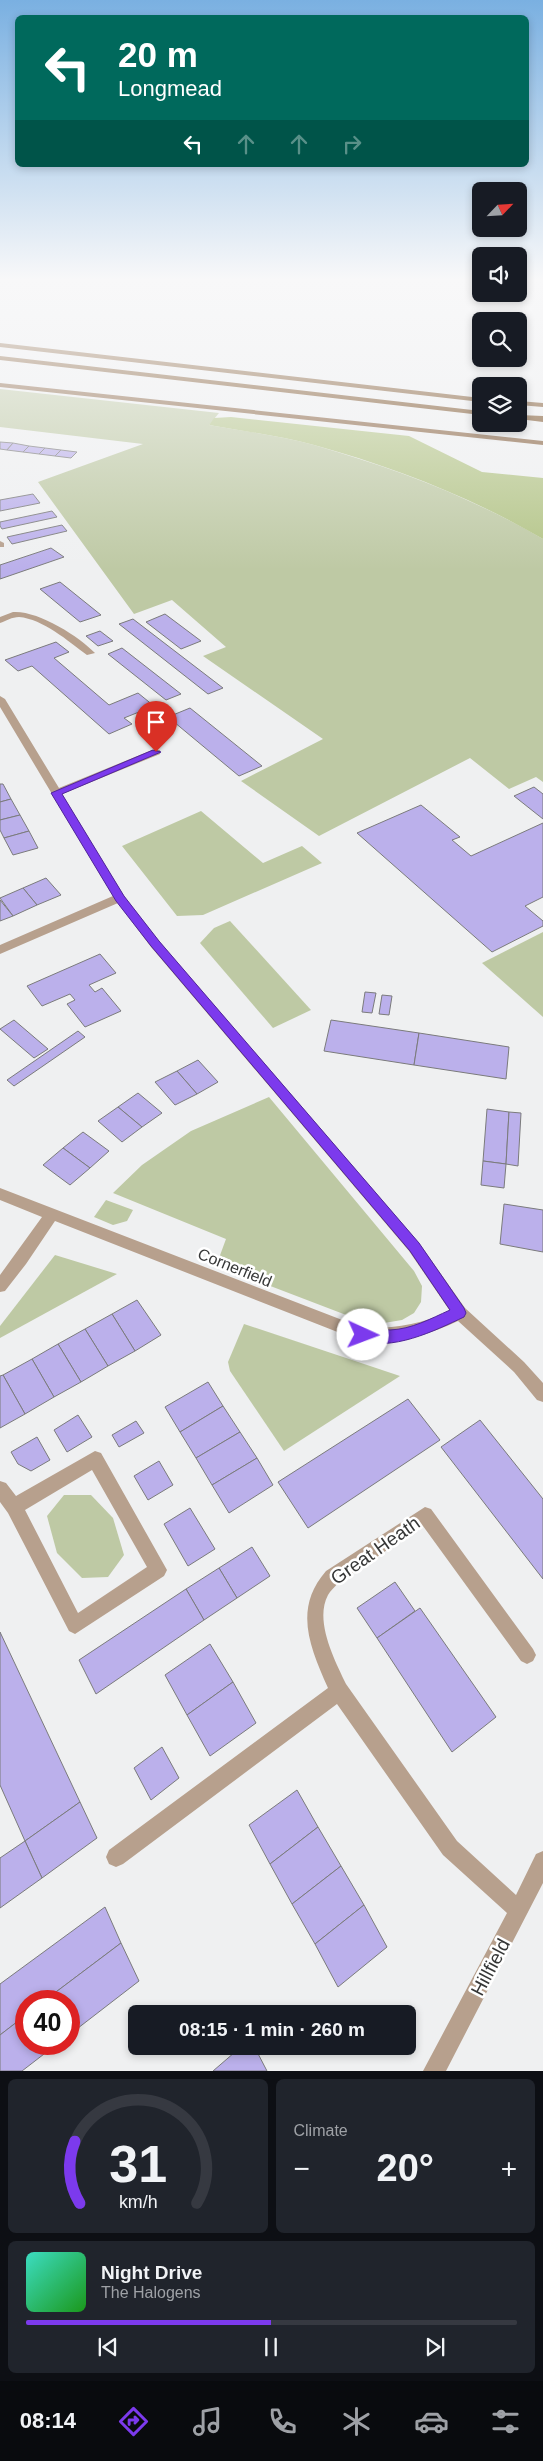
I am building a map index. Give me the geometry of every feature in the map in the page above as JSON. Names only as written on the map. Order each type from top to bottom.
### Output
[{"type":"highway","points":[[163,377],[472,412]]},
{"type":"highway","points":[[277,377],[472,399]]},
{"type":"highway","points":[[527,404],[543,405]]},
{"type":"highway","points":[[527,418],[543,420]]},
{"type":"main road","points":[[0,385],[543,443]]},
{"type":"street","points":[[0,620],[11,615],[21,614],[62,633],[90,653]]},
{"type":"street","points":[[0,700],[120,898],[155,944],[414,1247],[460,1313],[519,1367],[543,1395]]},
{"type":"street","points":[[56,793],[156,752]]},
{"type":"street","points":[[0,950],[120,898]]},
{"type":"street","name":"Cornerfield","points":[[0,1194],[363,1335],[390,1336],[419,1331],[460,1313]]},
{"type":"street","points":[[0,1286],[21,1260],[52,1214]]},
{"type":"street","points":[[0,1488],[14,1507],[75,1625],[158,1570],[96,1459],[14,1507]]},
{"type":"street","name":"Great Heath","points":[[519,1911],[450,1848],[339,1691],[324,1658],[317,1634],[315,1609],[321,1590],[332,1577],[425,1515],[526,1655]]},
{"type":"street","points":[[116,1857],[339,1691]]},
{"type":"street","name":"Hillfield","points":[[434,2071],[543,1862]]},
{"type":"green space","points":[[0,389],[219,413],[209,425],[314,445],[373,463],[460,497],[543,539],[543,782],[536,777],[509,789],[470,758],[319,836],[241,781],[323,739],[203,656],[226,647],[172,600],[134,614],[38,482],[143,444],[0,427]]},
{"type":"green space","points":[[231,417],[409,436],[482,472],[543,478],[543,539],[488,510],[403,473],[301,442],[209,425],[214,418]]},
{"type":"green space","points":[[201,811],[263,863],[302,846],[322,863],[203,915],[177,916],[122,846]]},
{"type":"green space","points":[[230,921],[311,1010],[273,1028],[200,943],[214,928]]},
{"type":"green space","points":[[543,932],[543,1017],[482,963]]},
{"type":"green space","points":[[269,1097],[414,1271],[422,1286],[421,1302],[414,1313],[402,1320],[384,1323],[354,1318],[223,1268],[219,1258],[226,1239],[113,1193],[142,1165],[191,1131]]},
{"type":"green space","points":[[106,1200],[133,1210],[127,1221],[113,1225],[94,1217]]},
{"type":"green space","points":[[55,1255],[117,1274],[0,1338],[0,1326]]},
{"type":"green space","points":[[244,1324],[400,1376],[284,1451],[230,1371],[228,1362]]},
{"type":"green space","points":[[64,1495],[91,1495],[113,1518],[124,1555],[108,1577],[82,1578],[57,1553],[47,1516]]},
{"type":"building","points":[[0,442],[13,443],[7,450],[0,449]]},
{"type":"building","points":[[13,443],[29,446],[23,452],[7,450]]},
{"type":"building","points":[[29,446],[45,448],[39,454],[23,452]]},
{"type":"building","points":[[45,448],[61,450],[55,456],[39,454]]},
{"type":"building","points":[[61,450],[77,452],[71,458],[55,456]]},
{"type":"building","points":[[33,494],[40,503],[0,511],[0,500]]},
{"type":"building","points":[[52,511],[57,517],[2,529],[0,526],[0,522]]},
{"type":"building","points":[[62,525],[67,531],[12,544],[7,537]]},
{"type":"building","points":[[51,548],[64,557],[0,579],[0,565]]},
{"type":"building","points":[[60,582],[101,615],[80,622],[40,589]]},
{"type":"building","points":[[165,614],[201,641],[181,649],[146,622]]},
{"type":"building","points":[[133,619],[223,688],[208,694],[119,624]]},
{"type":"building","points":[[100,631],[113,641],[98,646],[86,636]]},
{"type":"building","points":[[56,642],[69,652],[54,658],[109,705],[138,693],[154,706],[124,718],[132,724],[109,734],[32,666],[18,671],[5,660]]},
{"type":"building","points":[[122,648],[181,694],[166,700],[108,654]]},
{"type":"building","points":[[190,708],[262,766],[239,776],[168,717]]},
{"type":"building","points":[[0,784],[3,784],[11,799],[0,802]]},
{"type":"building","points":[[534,787],[543,794],[543,819],[514,796]]},
{"type":"building","points":[[11,799],[20,815],[0,820],[0,802]]},
{"type":"building","points":[[421,805],[460,837],[452,840],[471,856],[543,823],[543,897],[525,906],[543,921],[543,926],[492,952],[357,833]]},
{"type":"building","points":[[20,815],[29,831],[4,838],[0,830],[0,820]]},
{"type":"building","points":[[29,831],[38,848],[13,855],[4,838]]},
{"type":"building","points":[[46,878],[61,895],[37,905],[23,888]]},
{"type":"building","points":[[23,888],[37,905],[13,916],[0,898]]},
{"type":"building","points":[[0,900],[13,916],[0,921]]},
{"type":"building","points":[[100,954],[116,973],[89,985],[95,992],[102,988],[121,1011],[85,1027],[67,1004],[75,1000],[70,994],[42,1006],[27,986]]},
{"type":"building","points":[[365,992],[376,993],[372,1013],[362,1012]]},
{"type":"building","points":[[382,995],[392,996],[389,1015],[379,1014]]},
{"type":"building","points":[[14,1020],[48,1049],[34,1058],[0,1029]]},
{"type":"building","points":[[331,1020],[419,1033],[414,1065],[324,1051]]},
{"type":"building","points":[[78,1031],[85,1037],[14,1086],[7,1080]]},
{"type":"building","points":[[419,1033],[509,1047],[506,1079],[414,1065]]},
{"type":"building","points":[[198,1060],[218,1082],[197,1094],[177,1071]]},
{"type":"building","points":[[177,1071],[197,1094],[175,1105],[155,1082]]},
{"type":"building","points":[[138,1093],[162,1113],[142,1127],[118,1107]]},
{"type":"building","points":[[118,1107],[142,1127],[122,1142],[98,1121]]},
{"type":"building","points":[[487,1109],[509,1112],[506,1164],[483,1161]]},
{"type":"building","points":[[509,1112],[521,1113],[518,1166],[506,1164]]},
{"type":"building","points":[[83,1132],[109,1151],[90,1168],[63,1148]]},
{"type":"building","points":[[63,1148],[90,1168],[70,1185],[43,1165]]},
{"type":"building","points":[[483,1161],[506,1164],[504,1188],[481,1185]]},
{"type":"building","points":[[504,1204],[543,1210],[543,1252],[500,1244]]},
{"type":"building","points":[[137,1300],[161,1335],[135,1351],[112,1314]]},
{"type":"building","points":[[112,1314],[135,1351],[108,1366],[85,1329]]},
{"type":"building","points":[[85,1329],[108,1366],[81,1382],[58,1344]]},
{"type":"building","points":[[58,1344],[81,1382],[54,1397],[32,1359]]},
{"type":"building","points":[[32,1359],[54,1397],[25,1414],[3,1375]]},
{"type":"building","points":[[3,1375],[25,1414],[0,1428],[0,1376]]},
{"type":"building","points":[[208,1382],[223,1406],[180,1432],[165,1407]]},
{"type":"building","points":[[408,1399],[440,1440],[308,1528],[278,1482]]},
{"type":"building","points":[[223,1406],[240,1432],[196,1458],[180,1432]]},
{"type":"building","points":[[78,1415],[92,1437],[67,1452],[54,1430]]},
{"type":"building","points":[[480,1420],[543,1499],[543,1579],[441,1447]]},
{"type":"building","points":[[136,1421],[144,1433],[119,1447],[112,1435]]},
{"type":"building","points":[[240,1432],[257,1458],[212,1485],[196,1458]]},
{"type":"building","points":[[37,1437],[50,1460],[31,1471],[18,1464],[11,1452]]},
{"type":"building","points":[[257,1458],[273,1485],[229,1513],[212,1485]]},
{"type":"building","points":[[159,1461],[173,1485],[148,1500],[134,1476]]},
{"type":"building","points":[[190,1508],[215,1549],[188,1566],[164,1524]]},
{"type":"building","points":[[252,1547],[270,1576],[237,1598],[219,1568]]},
{"type":"building","points":[[219,1568],[237,1598],[204,1620],[186,1589]]},
{"type":"building","points":[[395,1582],[415,1611],[377,1638],[357,1608]]},
{"type":"building","points":[[186,1589],[204,1620],[96,1694],[79,1660]]},
{"type":"building","points":[[420,1608],[496,1717],[452,1752],[377,1638]]},
{"type":"building","points":[[0,1632],[80,1802],[25,1841],[0,1785]]},
{"type":"building","points":[[210,1644],[233,1682],[187,1715],[165,1675]]},
{"type":"building","points":[[233,1682],[256,1723],[210,1756],[187,1715]]},
{"type":"building","points":[[162,1747],[179,1778],[151,1800],[134,1768]]},
{"type":"building","points":[[297,1790],[318,1827],[270,1864],[249,1825]]},
{"type":"building","points":[[80,1802],[97,1838],[42,1878],[25,1841]]},
{"type":"building","points":[[318,1827],[341,1866],[292,1904],[270,1864]]},
{"type":"building","points":[[25,1841],[42,1878],[0,1908],[0,1858]]},
{"type":"building","points":[[341,1866],[364,1905],[315,1944],[292,1904]]},
{"type":"building","points":[[364,1905],[387,1947],[338,1987],[315,1944]]},
{"type":"building","points":[[105,1907],[121,1943],[59,1990],[15,1990],[15,2023],[0,2035],[0,1984]]},
{"type":"building","points":[[121,1943],[139,1981],[80,2027],[80,1990],[59,1990]]},
{"type":"building","points":[[15,2023],[15,2055],[43,2055],[22,2071],[0,2071],[0,2035]]},
{"type":"building","points":[[232,2055],[259,2055],[267,2071],[213,2071]]},
{"type":"route","points":[[156,752],[56,793],[120,898],[155,944],[414,1247],[460,1313],[419,1331],[390,1336],[363,1335]]}]
